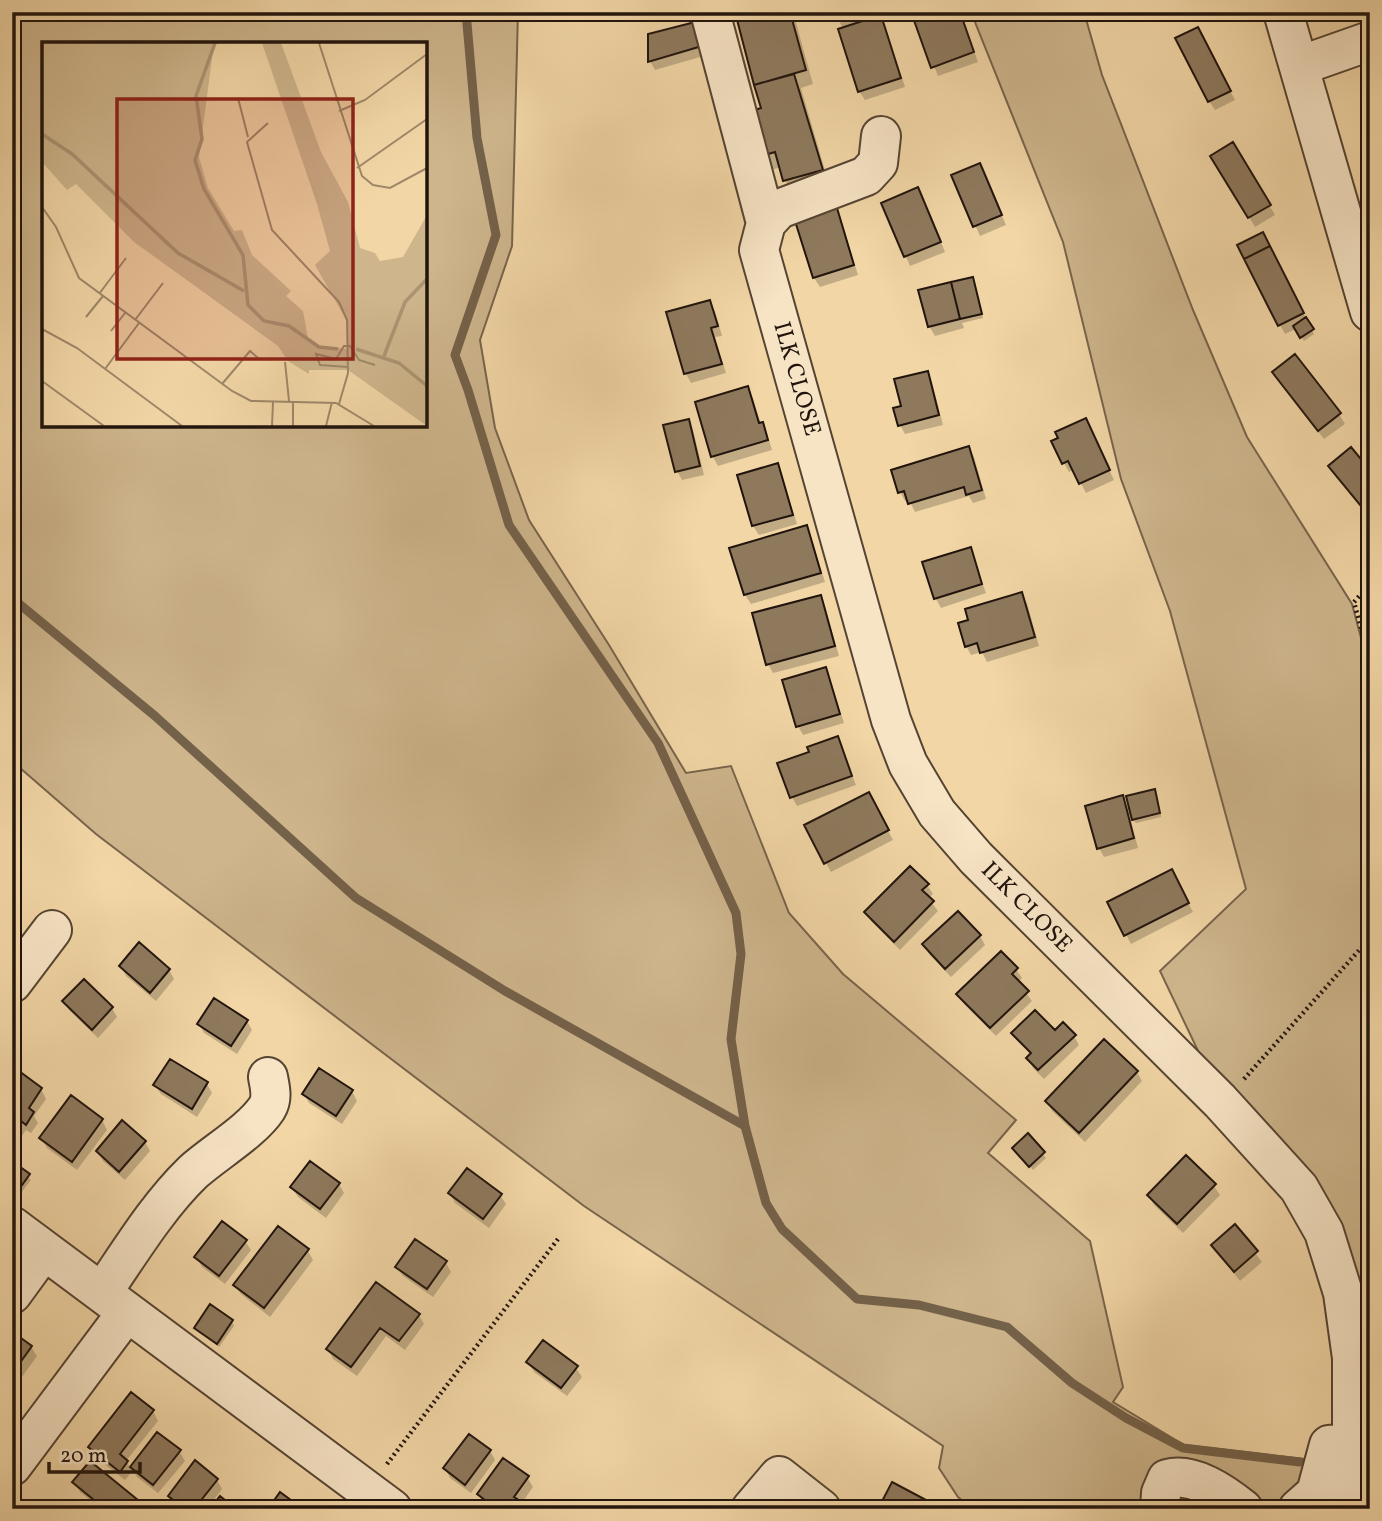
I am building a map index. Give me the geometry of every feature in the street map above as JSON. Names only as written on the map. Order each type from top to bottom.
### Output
[{"type":"street","name":"ILK CLOSE","points":[[710,12],[763,237],[891,720],[908,764],[937,813],[976,858],[1220,1101],[1299,1188],[1324,1232],[1343,1293],[1361,1444],[1352,1509]]},
{"type":"street","points":[[1283,12],[1370,312]]},
{"type":"street","points":[[1299,66],[1370,41]]},
{"type":"street","points":[[763,237],[779,209],[866,177],[878,163],[881,136]]},
{"type":"street","points":[[12,983],[52,930]]},
{"type":"street","points":[[12,1466],[114,1302],[162,1208],[193,1173],[258,1119],[268,1107],[271,1095],[268,1077]]},
{"type":"street","points":[[12,1226],[380,1499]]},
{"type":"street","points":[[12,1294],[44,1250]]},
{"type":"street","points":[[1298,1509],[1316,1493],[1329,1445],[1361,1444]]},
{"type":"street","points":[[751,1509],[779,1476],[821,1509]]},
{"type":"street","points":[[1160,1509],[1161,1493],[1167,1479],[1177,1476],[1221,1493],[1243,1509]]},
{"type":"path","points":[[1370,584],[1354,602],[1370,661]]},
{"type":"path","points":[[1237,1087],[1370,938]]},
{"type":"path","points":[[380,1499],[558,1239]]},
{"type":"shaded area","points":[[12,12],[518,12],[512,246],[480,340],[495,428],[529,520],[686,773],[731,766],[789,913],[843,974],[1016,1120],[988,1153],[1090,1241],[1123,1387],[1113,1402],[1184,1445],[1305,1459],[1353,1461],[1348,1297],[1220,1097],[1160,971],[1246,889],[1170,611],[1121,479],[1063,242],[971,12],[1084,12],[1102,75],[1193,310],[1247,437],[1352,604],[1370,672],[1370,1509],[972,1509],[958,1497],[939,1468],[943,1446],[584,1206],[96,834],[12,761]]},
{"type":"building","points":[[735,12],[790,12],[806,70],[754,85]]},
{"type":"building","points":[[833,12],[858,12],[835,20]]},
{"type":"building","points":[[911,12],[960,12],[974,52],[931,68]]},
{"type":"building","points":[[881,15],[901,78],[858,92],[838,29]]},
{"type":"building","points":[[699,21],[702,46],[648,62],[648,34]]},
{"type":"building","points":[[1198,27],[1231,91],[1208,102],[1175,38]]},
{"type":"building","points":[[794,74],[823,170],[783,181],[775,152],[755,158],[751,111],[761,108],[754,85]]},
{"type":"building","points":[[1233,142],[1271,205],[1248,218],[1210,156]]},
{"type":"building","points":[[980,163],[1002,215],[973,227],[951,175]]},
{"type":"building","points":[[918,187],[941,242],[904,257],[881,203]]},
{"type":"building","points":[[837,208],[854,265],[813,278],[795,221]]},
{"type":"building","points":[[1263,232],[1270,246],[1244,259],[1237,245]]},
{"type":"building","points":[[1270,246],[1304,313],[1278,326],[1244,259]]},
{"type":"building","points":[[973,277],[982,314],[960,319],[951,282]]},
{"type":"building","points":[[951,282],[960,319],[928,327],[918,290]]},
{"type":"building","points":[[710,300],[718,326],[711,328],[722,364],[684,374],[666,312]]},
{"type":"building","points":[[1306,317],[1314,329],[1300,338],[1293,326]]},
{"type":"building","points":[[1295,354],[1341,413],[1318,431],[1272,372]]},
{"type":"building","points":[[928,371],[939,415],[898,426],[893,408],[901,406],[894,379]]},
{"type":"building","points":[[748,386],[759,423],[763,422],[768,440],[711,457],[695,402]]},
{"type":"building","points":[[1086,418],[1110,470],[1079,484],[1068,461],[1062,464],[1051,441],[1058,438],[1055,432]]},
{"type":"building","points":[[689,419],[700,466],[675,472],[663,425]]},
{"type":"building","points":[[969,446],[982,490],[966,495],[964,487],[908,504],[904,491],[898,493],[891,470]]},
{"type":"building","points":[[1351,447],[1370,470],[1370,517],[1328,466]]},
{"type":"building","points":[[778,463],[793,515],[752,526],[737,475]]},
{"type":"building","points":[[807,525],[821,573],[744,595],[729,548]]},
{"type":"building","points":[[971,547],[982,584],[934,599],[922,562]]},
{"type":"building","points":[[1022,592],[1035,637],[980,653],[977,643],[965,647],[958,623],[968,620],[965,609]]},
{"type":"building","points":[[821,595],[835,646],[766,665],[752,613]]},
{"type":"building","points":[[826,667],[840,714],[796,727],[782,680]]},
{"type":"building","points":[[838,736],[852,776],[790,798],[777,763],[809,752],[807,747]]},
{"type":"building","points":[[1155,789],[1160,813],[1132,820],[1126,796]]},
{"type":"building","points":[[869,792],[889,830],[824,864],[804,825]]},
{"type":"building","points":[[1123,795],[1134,838],[1097,849],[1085,806]]},
{"type":"building","points":[[910,866],[929,884],[922,890],[934,901],[894,942],[864,912]]},
{"type":"building","points":[[1172,869],[1189,903],[1124,936],[1107,902]]},
{"type":"building","points":[[958,911],[981,935],[945,969],[922,944]]},
{"type":"building","points":[[139,942],[170,969],[150,993],[119,966]]},
{"type":"building","points":[[1001,951],[1018,968],[1012,974],[1029,991],[990,1028],[956,994]]},
{"type":"building","points":[[84,979],[113,1007],[92,1030],[62,1001]]},
{"type":"building","points":[[214,998],[248,1020],[231,1046],[197,1024]]},
{"type":"building","points":[[1035,1010],[1055,1030],[1063,1022],[1076,1035],[1038,1070],[1026,1058],[1031,1053],[1011,1033]]},
{"type":"building","points":[[1104,1039],[1138,1071],[1079,1133],[1045,1101]]},
{"type":"building","points":[[170,1059],[208,1082],[192,1109],[153,1085]]},
{"type":"building","points":[[319,1068],[353,1090],[336,1116],[302,1094]]},
{"type":"building","points":[[19,1071],[42,1088],[29,1108],[34,1112],[26,1125],[21,1121],[12,1134],[12,1081]]},
{"type":"building","points":[[71,1095],[103,1119],[72,1162],[39,1138]]},
{"type":"building","points":[[122,1120],[146,1141],[119,1172],[96,1151]]},
{"type":"building","points":[[1028,1133],[1045,1152],[1029,1167],[1012,1148]]},
{"type":"building","points":[[1186,1155],[1216,1184],[1177,1224],[1147,1195]]},
{"type":"building","points":[[12,1161],[30,1174],[12,1199]]},
{"type":"building","points":[[310,1161],[340,1183],[320,1209],[290,1187]]},
{"type":"building","points":[[467,1168],[502,1194],[483,1219],[448,1193]]},
{"type":"building","points":[[222,1221],[247,1240],[219,1276],[194,1257]]},
{"type":"building","points":[[1235,1224],[1258,1251],[1234,1272],[1211,1245]]},
{"type":"building","points":[[278,1226],[309,1249],[264,1308],[233,1285]]},
{"type":"building","points":[[415,1239],[447,1261],[427,1289],[395,1267]]},
{"type":"building","points":[[376,1282],[420,1314],[399,1341],[380,1328],[351,1367],[326,1349]]},
{"type":"building","points":[[210,1304],[233,1320],[217,1344],[194,1328]]},
{"type":"building","points":[[14,1333],[32,1346],[12,1374],[12,1336]]},
{"type":"building","points":[[543,1340],[578,1366],[561,1388],[526,1362]]},
{"type":"building","points":[[131,1392],[154,1410],[120,1454],[128,1461],[120,1472],[88,1447]]},
{"type":"building","points":[[157,1432],[181,1450],[153,1485],[130,1467]]},
{"type":"building","points":[[469,1434],[491,1450],[465,1485],[443,1468]]},
{"type":"building","points":[[503,1458],[529,1476],[514,1497],[522,1502],[517,1509],[497,1509],[477,1494]]},
{"type":"building","points":[[195,1460],[218,1479],[194,1509],[185,1509],[168,1496]]},
{"type":"building","points":[[90,1461],[149,1509],[105,1509],[72,1482]]},
{"type":"building","points":[[892,1482],[926,1500],[921,1509],[878,1509]]},
{"type":"building","points":[[280,1492],[303,1509],[268,1509]]},
{"type":"building","points":[[220,1496],[236,1509],[210,1509]]},
{"type":"waterway","points":[[466,12],[477,138],[496,235],[455,355],[509,525],[658,743],[736,913],[741,954],[731,1039],[745,1126],[766,1203],[782,1229],[857,1299],[919,1305],[1007,1327],[1072,1383],[1126,1418],[1183,1448],[1300,1462]]},
{"type":"waterway","points":[[12,598],[155,716],[356,898],[505,991],[745,1126]]}]
